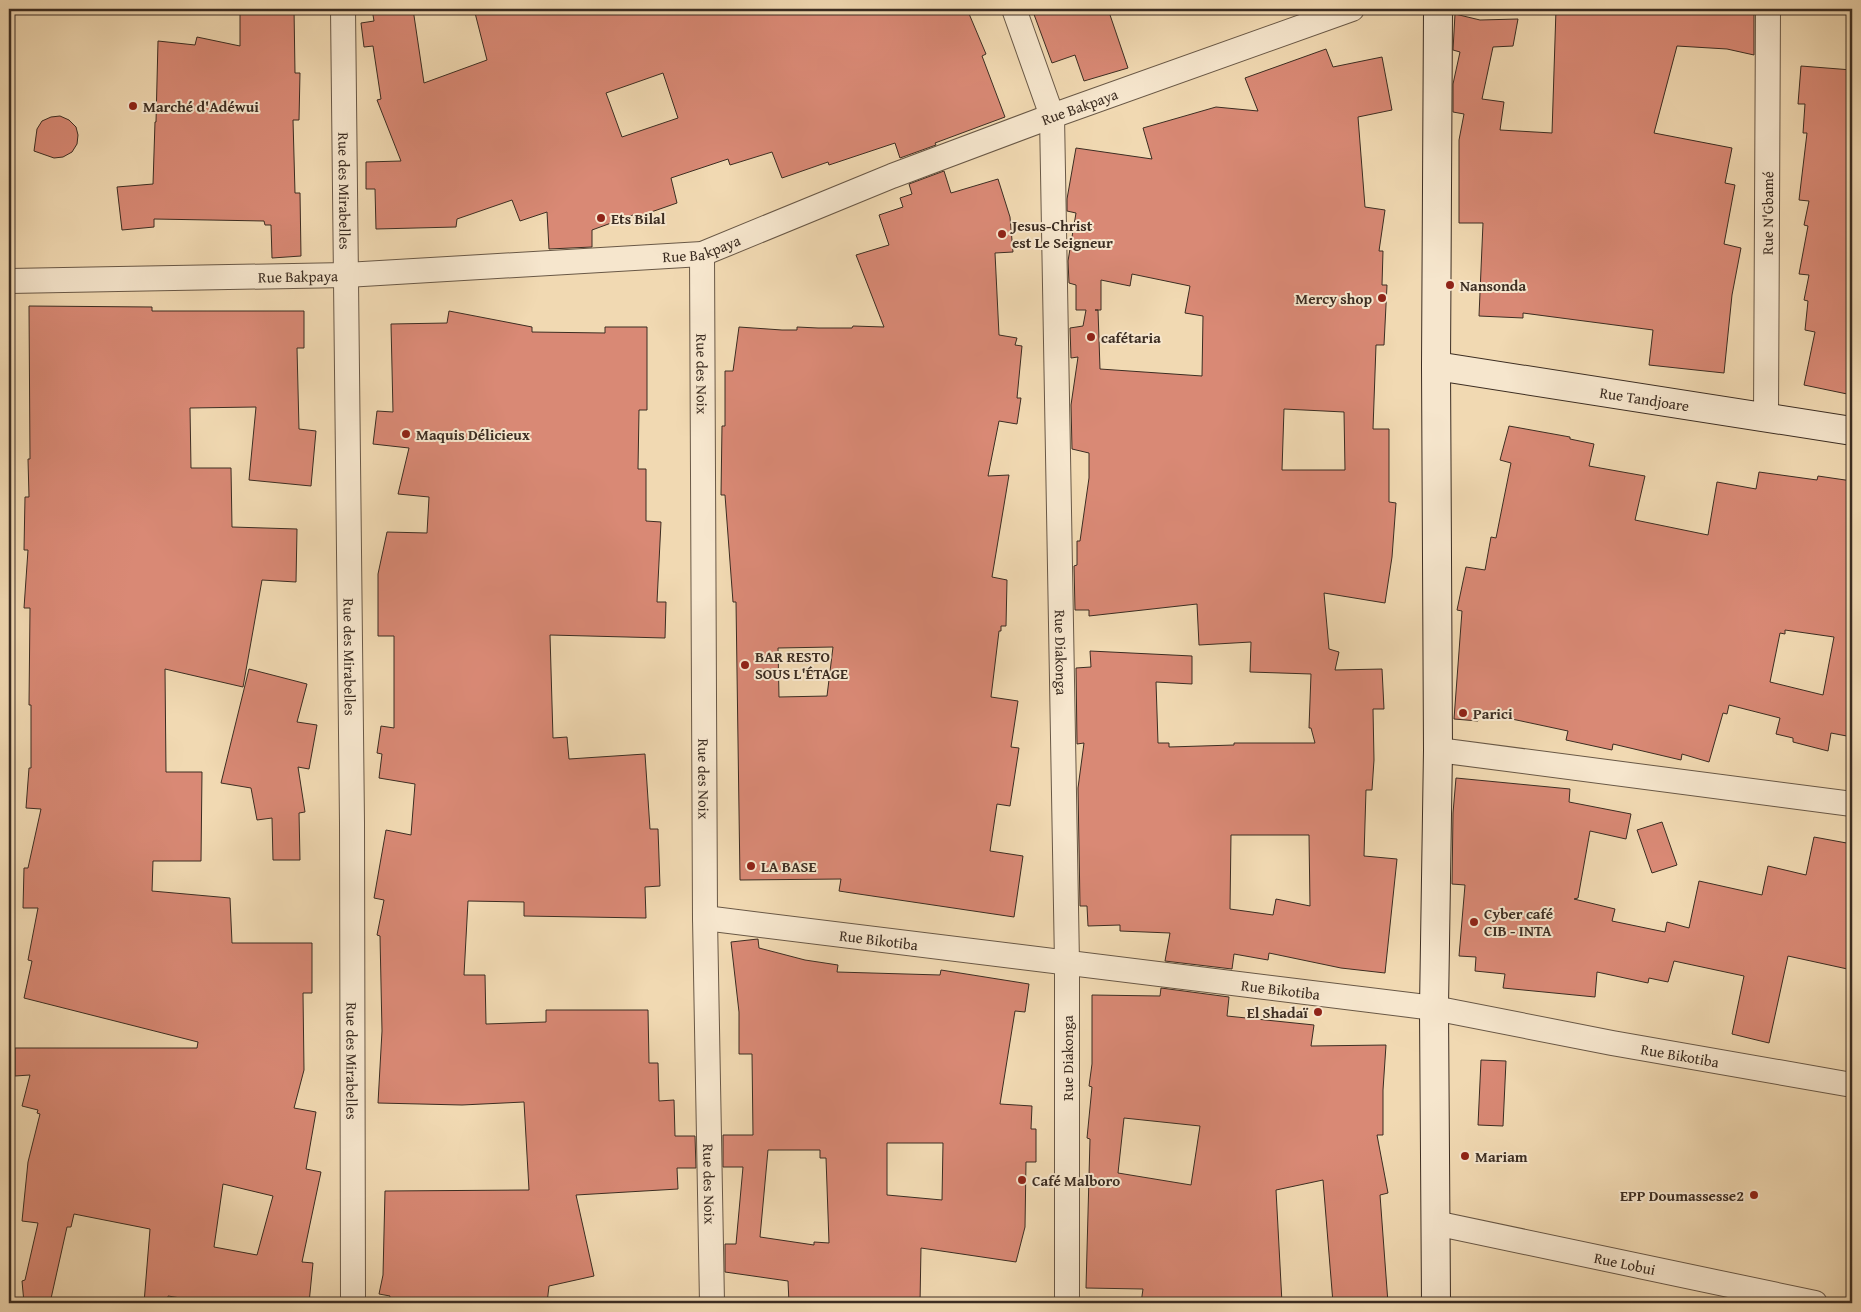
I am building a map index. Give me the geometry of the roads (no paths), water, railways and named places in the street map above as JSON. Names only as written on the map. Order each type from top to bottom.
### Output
[{"type":"main road","points":[[1436,1303],[1434,1008],[1438,750],[1436,366],[1438,9]]},
{"type":"main road","name":"Rue Tandjoare","points":[[1436,366],[1852,430]]},
{"type":"street","name":"Rue des Mirabelles","points":[[343,9],[352,824],[353,1303]]},
{"type":"street","name":"Rue Diakonga","points":[[1014,9],[1052,116],[1068,963],[1067,1303]]},
{"type":"street","name":"Rue Bakpaya","points":[[9,281],[346,275],[702,254],[892,176],[1052,116],[1352,9]]},
{"type":"street","name":"Rue N'Gbamé","points":[[1766,417],[1768,9]]},
{"type":"street","name":"Rue des Noix","points":[[702,254],[705,918],[712,1303]]},
{"type":"street","points":[[1438,750],[1852,804]]},
{"type":"street","name":"Rue Bikotiba","points":[[705,918],[1434,1008],[1612,1043],[1852,1085]]},
{"type":"street","name":"Rue Lobui","points":[[1435,1223],[1815,1303]]},
{"type":"place","name":"Marché d'Adéwui","points":[[133,106]]},
{"type":"place","name":"Ets Bilal","points":[[601,218]]},
{"type":"place","name":"Jesus-Christ est Le Seigneur","points":[[1002,234]]},
{"type":"place","name":"Nansonda","points":[[1450,285]]},
{"type":"place","name":"Mercy shop","points":[[1382,298]]},
{"type":"place","name":"cafétaria","points":[[1091,337]]},
{"type":"place","name":"Maquis Délicieux","points":[[406,434]]},
{"type":"place","name":"BAR RESTO SOUS L'ÉTAGE","points":[[745,665]]},
{"type":"place","name":"Parici","points":[[1463,713]]},
{"type":"place","name":"LA BASE","points":[[751,866]]},
{"type":"place","name":"Cyber café CIB - INTA","points":[[1474,922]]},
{"type":"place","name":"El Shadaï","points":[[1318,1012]]},
{"type":"place","name":"Mariam","points":[[1465,1156]]},
{"type":"place","name":"Café Malboro","points":[[1022,1180]]},
{"type":"place","name":"EPP Doumassesse2","points":[[1754,1195]]}]
